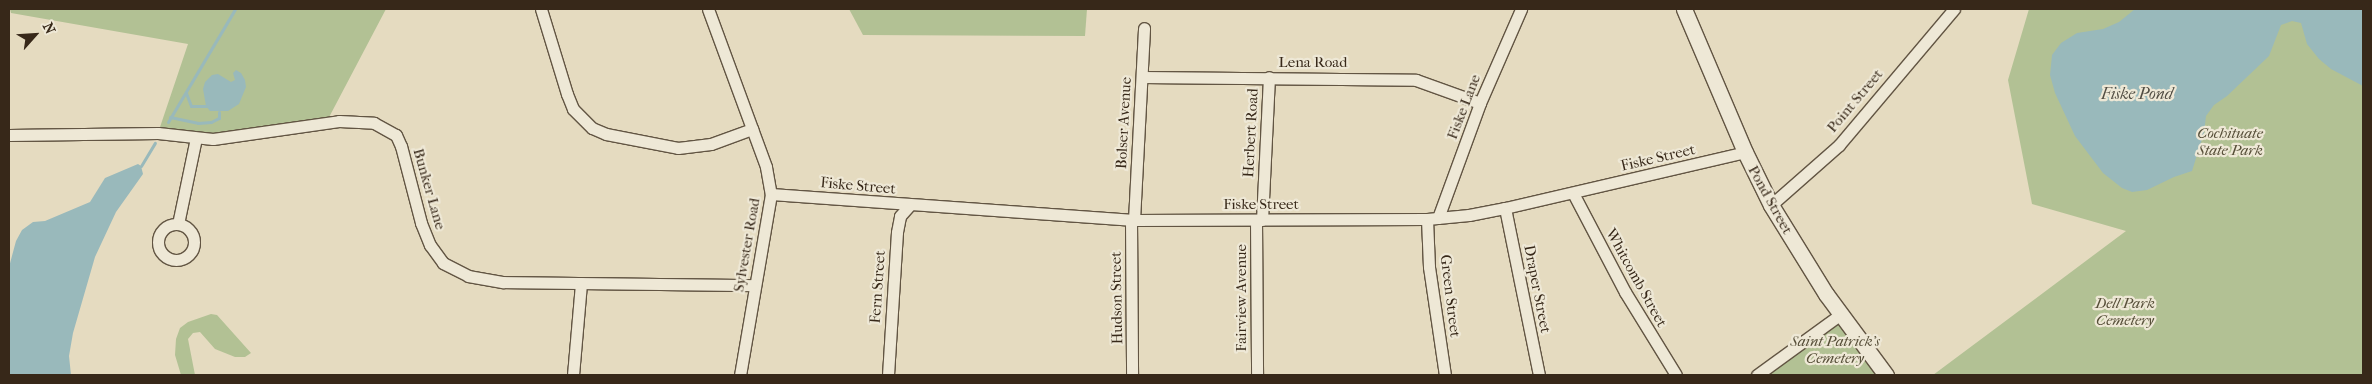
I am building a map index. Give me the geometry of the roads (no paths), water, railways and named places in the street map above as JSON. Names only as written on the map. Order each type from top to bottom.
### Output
[{"type":"street","points":[[541,9],[573,109],[592,128],[606,134],[678,148],[711,144],[752,129]]},
{"type":"street","name":"Sylvester Road","points":[[708,9],[766,167],[771,194],[740,375]]},
{"type":"street","name":"Fiske Lane","points":[[1433,219],[1521,9]]},
{"type":"street","name":"Pond Street","points":[[1684,9],[1745,152],[1771,205],[1840,314],[1886,375]]},
{"type":"street","name":"Point Street","points":[[1771,205],[1839,145],[1954,9]]},
{"type":"street","name":"Bolser Avenue","points":[[1132,220],[1144,28]]},
{"type":"street","name":"Lena Road","points":[[1142,77],[1416,80],[1480,103]]},
{"type":"street","name":"Herbert Road","points":[[1259,220],[1269,77]]},
{"type":"street","name":"Bunker Lane","points":[[9,135],[158,134],[196,138],[228,138],[339,121],[374,123],[396,135],[401,146],[421,223],[430,245],[443,264],[468,276],[503,282],[755,285]]},
{"type":"street","points":[[178,224],[196,138]]},
{"type":"street","name":"Fiske Street","points":[[771,194],[1132,220],[1433,219],[1505,208],[1745,152]]},
{"type":"street","name":"Whitcomb Street","points":[[1573,193],[1625,292],[1676,375]]},
{"type":"street","name":"Fern Street","points":[[888,375],[897,232],[900,216],[910,205]]},
{"type":"street","name":"Draper Street","points":[[1505,208],[1539,375]]},
{"type":"street","name":"Green Street","points":[[1433,219],[1429,267],[1445,375]]},
{"type":"street","name":"Hudson Street","points":[[1132,220],[1132,375]]},
{"type":"street","name":"Fairview Avenue","points":[[1257,375],[1259,220]]},
{"type":"street","points":[[573,375],[580,284]]},
{"type":"street","points":[[1757,375],[1840,314]]},
{"type":"water","name":"Fiske Pond","points":[[2135,9],[2363,9],[2363,86],[2331,69],[2319,59],[2307,44],[2301,23],[2292,21],[2281,25],[2269,56],[2227,96],[2214,105],[2206,116],[2204,133],[2192,171],[2147,190],[2132,192],[2122,188],[2103,173],[2075,136],[2055,93],[2050,75],[2052,55],[2061,43],[2077,33],[2103,29],[2119,22]]},
{"type":"water","points":[[236,70],[241,73],[246,87],[239,104],[228,111],[210,111],[206,106],[203,89],[205,82],[212,75],[218,74],[231,82],[235,80],[233,73]]},
{"type":"water","points":[[138,164],[141,166],[143,174],[116,212],[95,257],[73,333],[69,356],[71,375],[9,375],[9,267],[16,241],[22,230],[33,222],[45,221],[90,202],[105,178]]},
{"type":"waterway","points":[[168,122],[235,9]]},
{"type":"waterway","points":[[186,93],[191,106],[206,106]]},
{"type":"waterway","points":[[170,117],[198,123],[211,122],[219,118],[219,112]]},
{"type":"waterway","points":[[141,166],[155,143]]},
{"type":"park label","name":"Cochituate State Park","points":[[2230,142]]},
{"type":"park label","name":"Dell Park Cemetery","points":[[2125,312]]},
{"type":"park label","name":"Saint Patrick's Cemetery","points":[[1835,350]]}]
